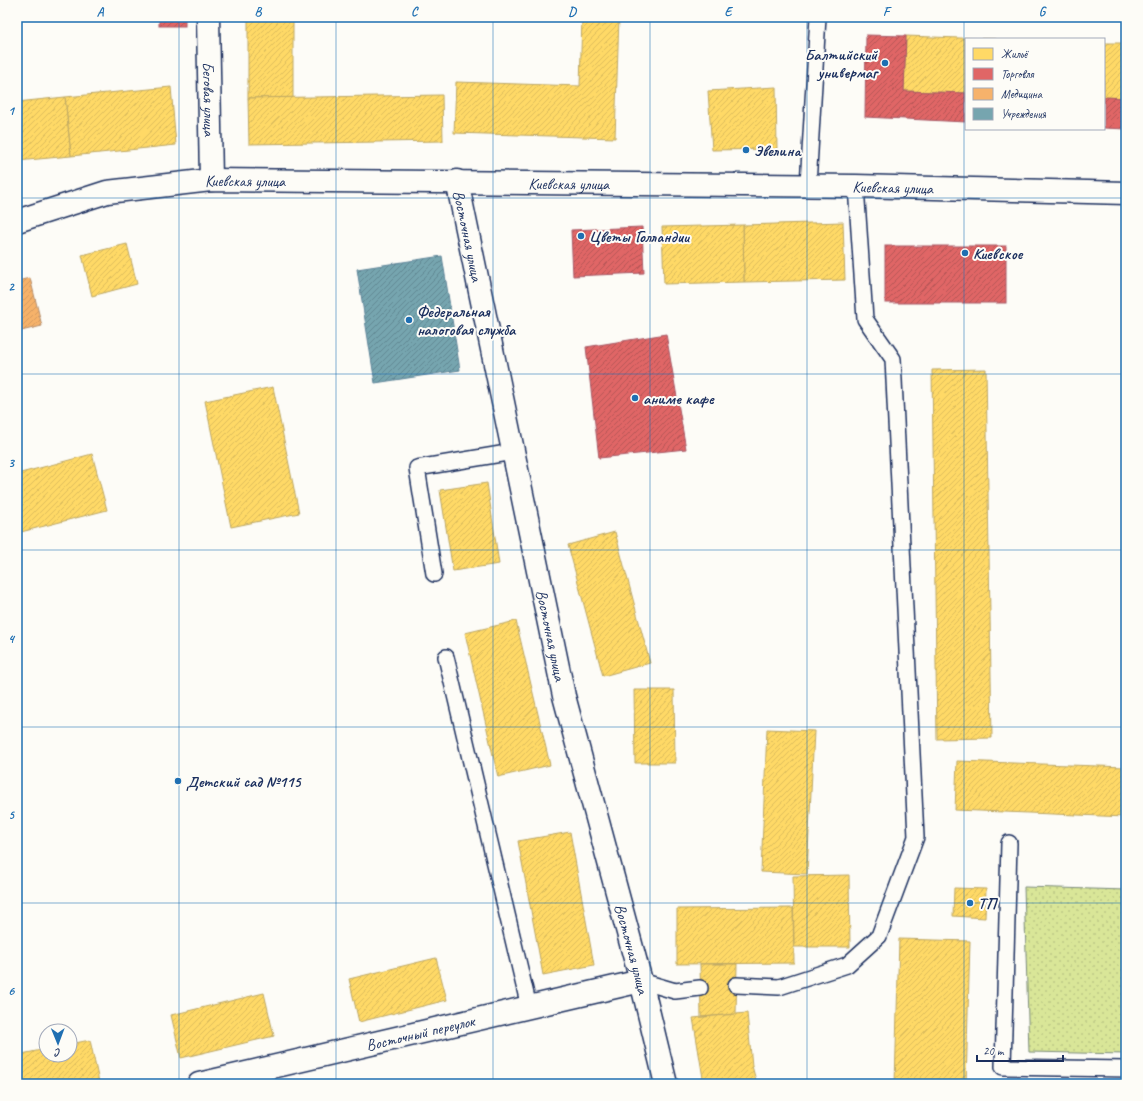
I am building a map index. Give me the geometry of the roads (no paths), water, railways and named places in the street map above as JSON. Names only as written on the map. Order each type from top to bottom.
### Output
[{"type":"street","name":"Беговая улица","points":[[208,17],[211,180]]},
{"type":"street","name":"Киевская улица","points":[[17,221],[107,192],[211,180],[808,185],[1126,192]]},
{"type":"street","name":"Восточная улица","points":[[457,182],[564,696],[641,981],[666,1084]]},
{"type":"street","name":"Восточный переулок","points":[[199,1084],[641,981]]},
{"type":"lane","points":[[808,185],[818,17]]},
{"type":"lane","points":[[736,985],[779,986],[847,965],[879,936],[916,837],[893,359],[865,319],[856,186]]},
{"type":"lane","points":[[434,574],[417,468],[513,452]]},
{"type":"lane","points":[[446,657],[529,1007]]},
{"type":"lane","points":[[1008,843],[1003,1066],[1126,1069]]},
{"type":"lane","points":[[641,981],[675,991],[700,988]]},
{"type":"place","name":"Балтийский универмаг","points":[[885,63]]},
{"type":"place","name":"Эвелина","points":[[746,150]]},
{"type":"place","name":"Цветы Голландии","points":[[581,236]]},
{"type":"place","name":"Киевское","points":[[965,253]]},
{"type":"place","name":"Федеральная налоговая служба","points":[[409,320]]},
{"type":"place","name":"аниме кафе","points":[[635,398]]},
{"type":"place","name":"Детский сад №115","points":[[178,781]]},
{"type":"place","name":"ТП","points":[[970,903]]}]
